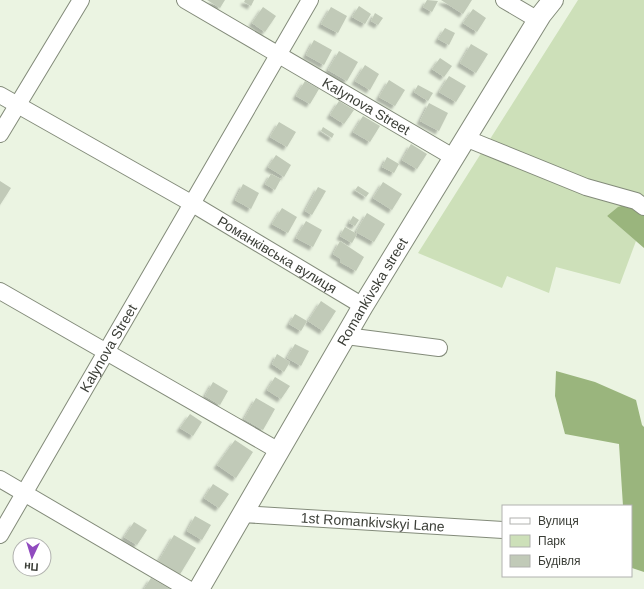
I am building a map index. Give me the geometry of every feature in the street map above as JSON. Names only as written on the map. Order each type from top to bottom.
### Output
[{"type":"main road","name":"Romankivska street","points":[[199,589],[363,306],[538,20],[553,0]]},
{"type":"street","points":[[0,134],[81,0]]},
{"type":"street","name":"Kalynova Street","points":[[185,0],[453,157]]},
{"type":"street","name":"Kalynova Street","points":[[0,535],[310,0]]},
{"type":"street","points":[[504,0],[538,20]]},
{"type":"street","points":[[0,95],[191,203]]},
{"type":"street","points":[[465,138],[586,187],[636,201],[644,207]]},
{"type":"street","name":"Романківська вулиця","points":[[191,203],[363,306]]},
{"type":"street","points":[[0,291],[279,451]]},
{"type":"street","points":[[346,336],[439,348]]},
{"type":"street","points":[[0,479],[188,589]]},
{"type":"street","name":"1st Romankivskyi Lane","points":[[242,514],[502,530]]},
{"type":"green space","points":[[578,0],[644,0],[644,215],[632,203],[607,216],[636,241],[620,284],[556,267],[549,293],[507,276],[502,288],[418,253]]},
{"type":"green space","points":[[632,203],[644,215],[644,248],[607,216],[618,207]]},
{"type":"green space","points":[[556,371],[595,382],[636,400],[642,425],[644,427],[644,572],[632,568],[632,505],[623,505],[619,444],[565,434],[555,396]]},
{"type":"building","points":[[207,0],[225,0],[220,8]]},
{"type":"building","points":[[245,0],[254,0],[251,6],[244,2]]},
{"type":"building","points":[[427,0],[438,1],[432,12],[423,7]]},
{"type":"building","points":[[441,0],[472,0],[463,14]]},
{"type":"building","points":[[359,6],[371,14],[365,24],[352,17]]},
{"type":"building","points":[[263,7],[276,16],[265,32],[252,23]]},
{"type":"building","points":[[331,7],[347,16],[338,33],[321,24]]},
{"type":"building","points":[[473,9],[486,18],[477,32],[463,23]]},
{"type":"building","points":[[375,13],[383,18],[378,25],[371,21]]},
{"type":"building","points":[[445,28],[455,33],[449,45],[438,39]]},
{"type":"building","points":[[314,40],[332,50],[324,65],[306,55]]},
{"type":"building","points":[[471,44],[488,54],[476,73],[460,63]]},
{"type":"building","points":[[339,51],[358,62],[347,81],[328,70]]},
{"type":"building","points":[[440,58],[452,66],[444,77],[432,69]]},
{"type":"building","points":[[365,65],[379,74],[370,90],[355,81]]},
{"type":"building","points":[[449,76],[466,86],[456,102],[439,92]]},
{"type":"building","points":[[389,80],[405,90],[395,106],[379,97]]},
{"type":"building","points":[[305,81],[319,89],[310,104],[296,96]]},
{"type":"building","points":[[418,85],[433,93],[428,101],[414,92]]},
{"type":"building","points":[[339,101],[354,110],[344,124],[330,115]]},
{"type":"building","points":[[429,103],[448,113],[439,131],[420,121]]},
{"type":"building","points":[[363,116],[380,126],[370,142],[353,132]]},
{"type":"building","points":[[279,122],[296,132],[287,147],[270,137]]},
{"type":"building","points":[[323,127],[334,134],[332,138],[321,131]]},
{"type":"building","points":[[411,144],[427,154],[417,169],[402,160]]},
{"type":"building","points":[[276,155],[291,165],[284,177],[268,167]]},
{"type":"building","points":[[387,157],[399,164],[394,173],[382,167]]},
{"type":"building","points":[[271,174],[281,179],[275,190],[265,184]]},
{"type":"building","points":[[0,181],[11,188],[0,205]]},
{"type":"building","points":[[383,182],[402,194],[392,210],[373,198]]},
{"type":"building","points":[[243,184],[259,193],[251,209],[235,200]]},
{"type":"building","points":[[358,186],[369,193],[366,197],[355,190]]},
{"type":"building","points":[[318,187],[326,191],[312,215],[305,211]]},
{"type":"building","points":[[282,208],[297,217],[288,233],[272,224]]},
{"type":"building","points":[[367,213],[385,224],[374,242],[356,232]]},
{"type":"building","points":[[353,216],[359,220],[355,226],[349,223]]},
{"type":"building","points":[[306,221],[322,230],[313,247],[296,238]]},
{"type":"building","points":[[345,227],[357,234],[352,243],[340,236]]},
{"type":"building","points":[[340,241],[364,257],[356,271],[340,262],[341,259],[333,254]]},
{"type":"building","points":[[321,301],[336,311],[323,331],[308,321]]},
{"type":"building","points":[[295,314],[307,321],[301,331],[289,324]]},
{"type":"building","points":[[295,344],[309,351],[301,366],[287,358]]},
{"type":"building","points":[[277,354],[290,362],[284,372],[272,364]]},
{"type":"building","points":[[275,377],[290,386],[281,399],[267,390]]},
{"type":"building","points":[[213,382],[228,391],[220,405],[205,396]]},
{"type":"building","points":[[256,398],[275,409],[263,430],[244,419]]},
{"type":"building","points":[[190,414],[202,422],[193,436],[180,428]]},
{"type":"building","points":[[235,440],[253,452],[236,478],[217,465]]},
{"type":"building","points":[[213,484],[229,494],[219,508],[204,498]]},
{"type":"building","points":[[195,516],[211,525],[202,540],[187,531]]},
{"type":"building","points":[[134,522],[147,530],[137,545],[124,537]]},
{"type":"building","points":[[174,535],[196,548],[179,576],[158,562]]},
{"type":"building","points":[[151,578],[170,589],[144,589]]}]
